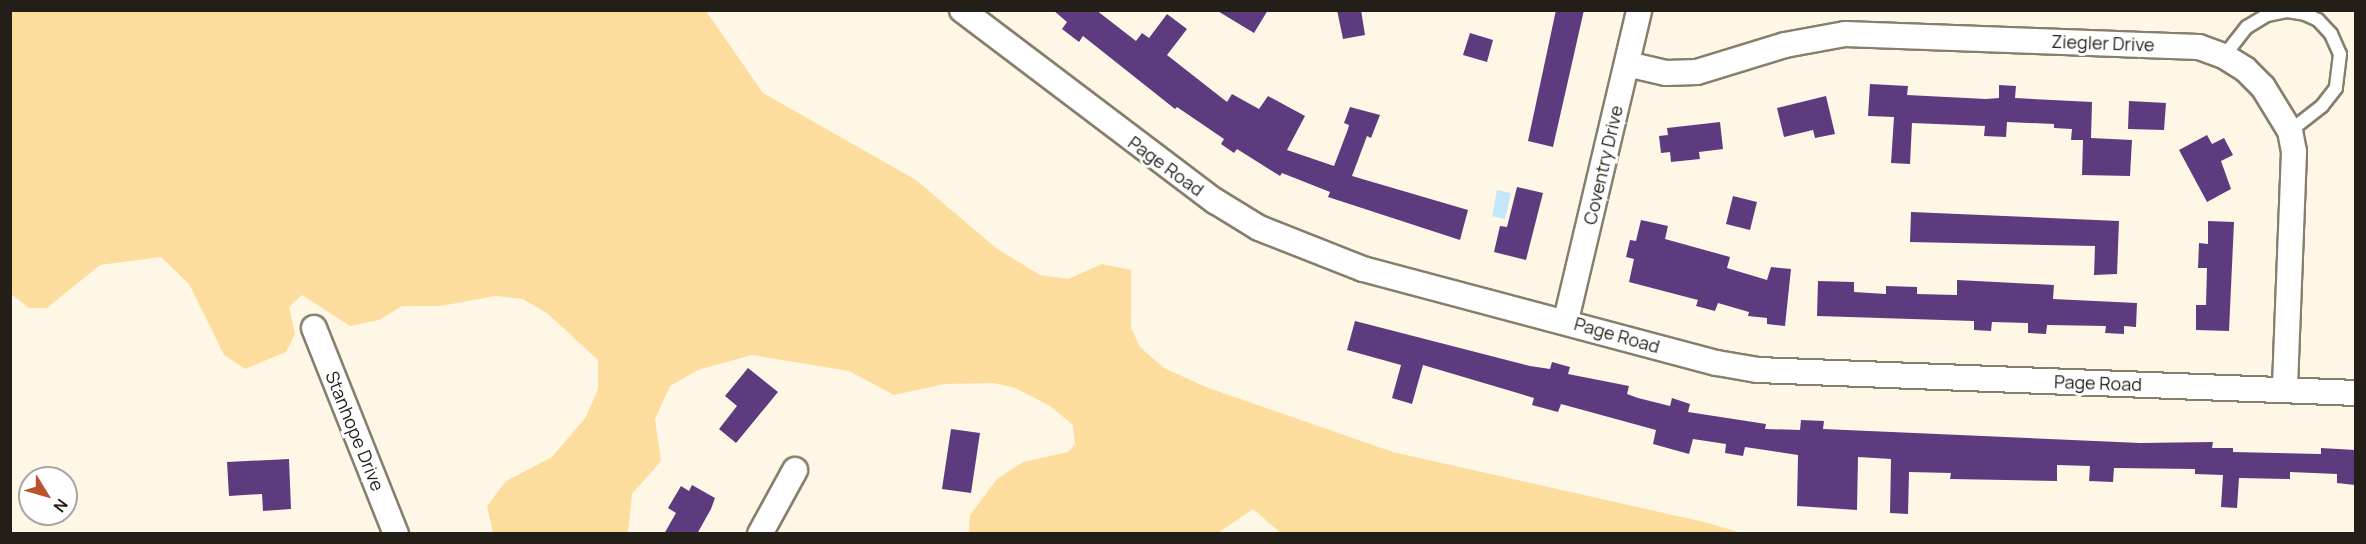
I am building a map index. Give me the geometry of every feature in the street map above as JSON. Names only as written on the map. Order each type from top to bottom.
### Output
[{"type":"street","name":"Page Road","points":[[962,10],[1182,180],[1259,228],[1363,269],[1566,320],[1717,363],[1758,370],[2355,393]]},
{"type":"street","name":"Coventry Drive","points":[[1566,320],[1639,10]]},
{"type":"street","name":"Ziegler Drive","points":[[1627,64],[1666,73],[1697,72],[1785,45],[1845,34],[2168,45],[2199,47],[2224,56],[2246,69],[2263,87],[2290,131],[2294,162],[2285,389]]},
{"type":"street","name":"Stanhope Drive","points":[[314,328],[396,534]]},
{"type":"street","points":[[760,534],[795,470]]},
{"type":"lane","points":[[2224,56],[2247,27],[2267,15],[2287,11],[2305,14],[2318,20],[2331,34],[2340,54],[2336,88],[2322,106],[2290,131]]},
{"type":"shaded area","points":[[10,11],[706,11],[763,93],[916,180],[996,248],[1040,275],[1068,279],[1102,264],[1131,270],[1131,328],[1140,347],[1164,368],[1206,387],[1393,452],[1704,522],[1742,533],[1282,534],[1253,509],[1218,533],[969,533],[970,515],[997,479],[1023,462],[1068,452],[1075,444],[1073,425],[1050,406],[1015,388],[994,383],[945,384],[894,395],[849,371],[752,355],[698,370],[670,386],[655,419],[661,461],[632,494],[628,533],[493,533],[487,506],[506,481],[552,457],[586,417],[598,389],[598,360],[548,314],[523,299],[495,296],[441,306],[402,306],[379,320],[350,326],[302,295],[289,307],[295,334],[286,352],[245,369],[224,355],[189,284],[161,257],[100,265],[47,308],[29,308],[11,294]]},
{"type":"water","points":[[1497,190],[1511,193],[1505,219],[1492,216]]},
{"type":"building","points":[[1053,10],[1096,10],[1136,41],[1142,33],[1149,38],[1167,14],[1187,29],[1167,55],[1227,102],[1232,94],[1259,109],[1268,96],[1305,116],[1287,150],[1334,166],[1348,129],[1349,125],[1344,123],[1350,107],[1380,115],[1371,138],[1367,136],[1352,176],[1468,210],[1460,240],[1328,197],[1330,192],[1282,173],[1280,176],[1237,149],[1234,153],[1221,144],[1224,139],[1177,107],[1175,109],[1083,36],[1079,42],[1062,29],[1067,22]]},
{"type":"building","points":[[1216,10],[1268,10],[1254,33]]},
{"type":"building","points":[[1337,10],[1361,10],[1365,35],[1343,39]]},
{"type":"building","points":[[1556,10],[1584,10],[1553,147],[1528,141]]},
{"type":"building","points":[[1470,33],[1493,40],[1487,62],[1463,55]]},
{"type":"building","points":[[1870,84],[1908,86],[1907,95],[1986,99],[1999,98],[1999,85],[2016,86],[2015,98],[2092,102],[2091,138],[2132,140],[2130,176],[2082,175],[2083,140],[2071,140],[2072,129],[2054,128],[2054,124],[2007,122],[2006,137],[1984,136],[1985,126],[1912,123],[1910,164],[1891,163],[1894,117],[1868,116]]},
{"type":"building","points":[[1826,96],[1835,134],[1815,138],[1813,130],[1784,137],[1777,108]]},
{"type":"building","points":[[2129,101],[2166,103],[2164,130],[2128,129]]},
{"type":"building","points":[[1720,122],[1723,149],[1699,152],[1700,159],[1671,162],[1670,152],[1661,153],[1659,136],[1668,135],[1667,128]]},
{"type":"building","points":[[2207,135],[2212,144],[2224,138],[2233,155],[2221,161],[2231,189],[2207,202],[2179,150]]},
{"type":"building","points":[[1517,187],[1543,193],[1526,260],[1494,252],[1500,226],[1507,227]]},
{"type":"building","points":[[1733,196],[1757,202],[1750,230],[1726,224]]},
{"type":"building","points":[[1911,212],[2119,221],[2117,274],[2094,275],[2095,246],[1910,242]]},
{"type":"building","points":[[1641,220],[1668,226],[1665,239],[1730,257],[1727,268],[1767,280],[1771,267],[1791,269],[1785,326],[1767,324],[1767,318],[1748,316],[1749,312],[1718,303],[1715,311],[1696,306],[1698,300],[1629,282],[1634,259],[1626,257],[1630,240],[1636,241]]},
{"type":"building","points":[[2208,221],[2234,222],[2229,331],[2196,330],[2196,305],[2206,305],[2207,268],[2198,268],[2199,243],[2208,244]]},
{"type":"building","points":[[1957,280],[2054,285],[2053,299],[2137,303],[2136,327],[2124,326],[2124,334],[2105,333],[2106,326],[2047,325],[2046,334],[2028,333],[2028,323],[1992,322],[1991,331],[1974,330],[1974,321],[1817,316],[1818,281],[1854,282],[1854,292],[1886,294],[1886,286],[1917,287],[1917,294],[1957,295]]},
{"type":"building","points":[[1355,321],[1530,366],[1550,369],[1552,362],[1570,367],[1568,374],[1629,386],[1627,394],[1638,398],[1670,406],[1672,398],[1690,404],[1688,412],[1766,424],[1765,429],[1800,430],[1801,420],[1824,421],[1823,429],[2140,443],[2213,442],[2212,448],[2233,448],[2233,452],[2321,454],[2321,448],[2355,450],[2355,485],[2337,483],[2337,474],[2290,472],[2290,479],[2239,478],[2237,508],[2221,507],[2223,475],[2195,474],[2195,469],[2114,468],[2113,482],[2089,481],[2090,466],[2057,465],[2057,481],[1950,479],[1951,473],[1909,472],[1908,514],[1890,513],[1891,459],[1858,457],[1857,510],[1797,506],[1798,455],[1745,447],[1743,456],[1725,453],[1726,444],[1693,439],[1689,454],[1653,444],[1656,430],[1561,404],[1558,412],[1532,405],[1534,398],[1423,365],[1412,404],[1392,398],[1401,365],[1347,350]]},
{"type":"building","points":[[748,368],[778,392],[736,443],[719,429],[737,406],[725,396]]},
{"type":"building","points":[[951,429],[980,433],[971,493],[942,489]]},
{"type":"building","points":[[289,459],[291,509],[263,511],[262,494],[229,496],[227,462]]},
{"type":"building","points":[[692,485],[715,498],[697,534],[664,534],[676,513],[668,508],[681,486],[689,491]]}]
